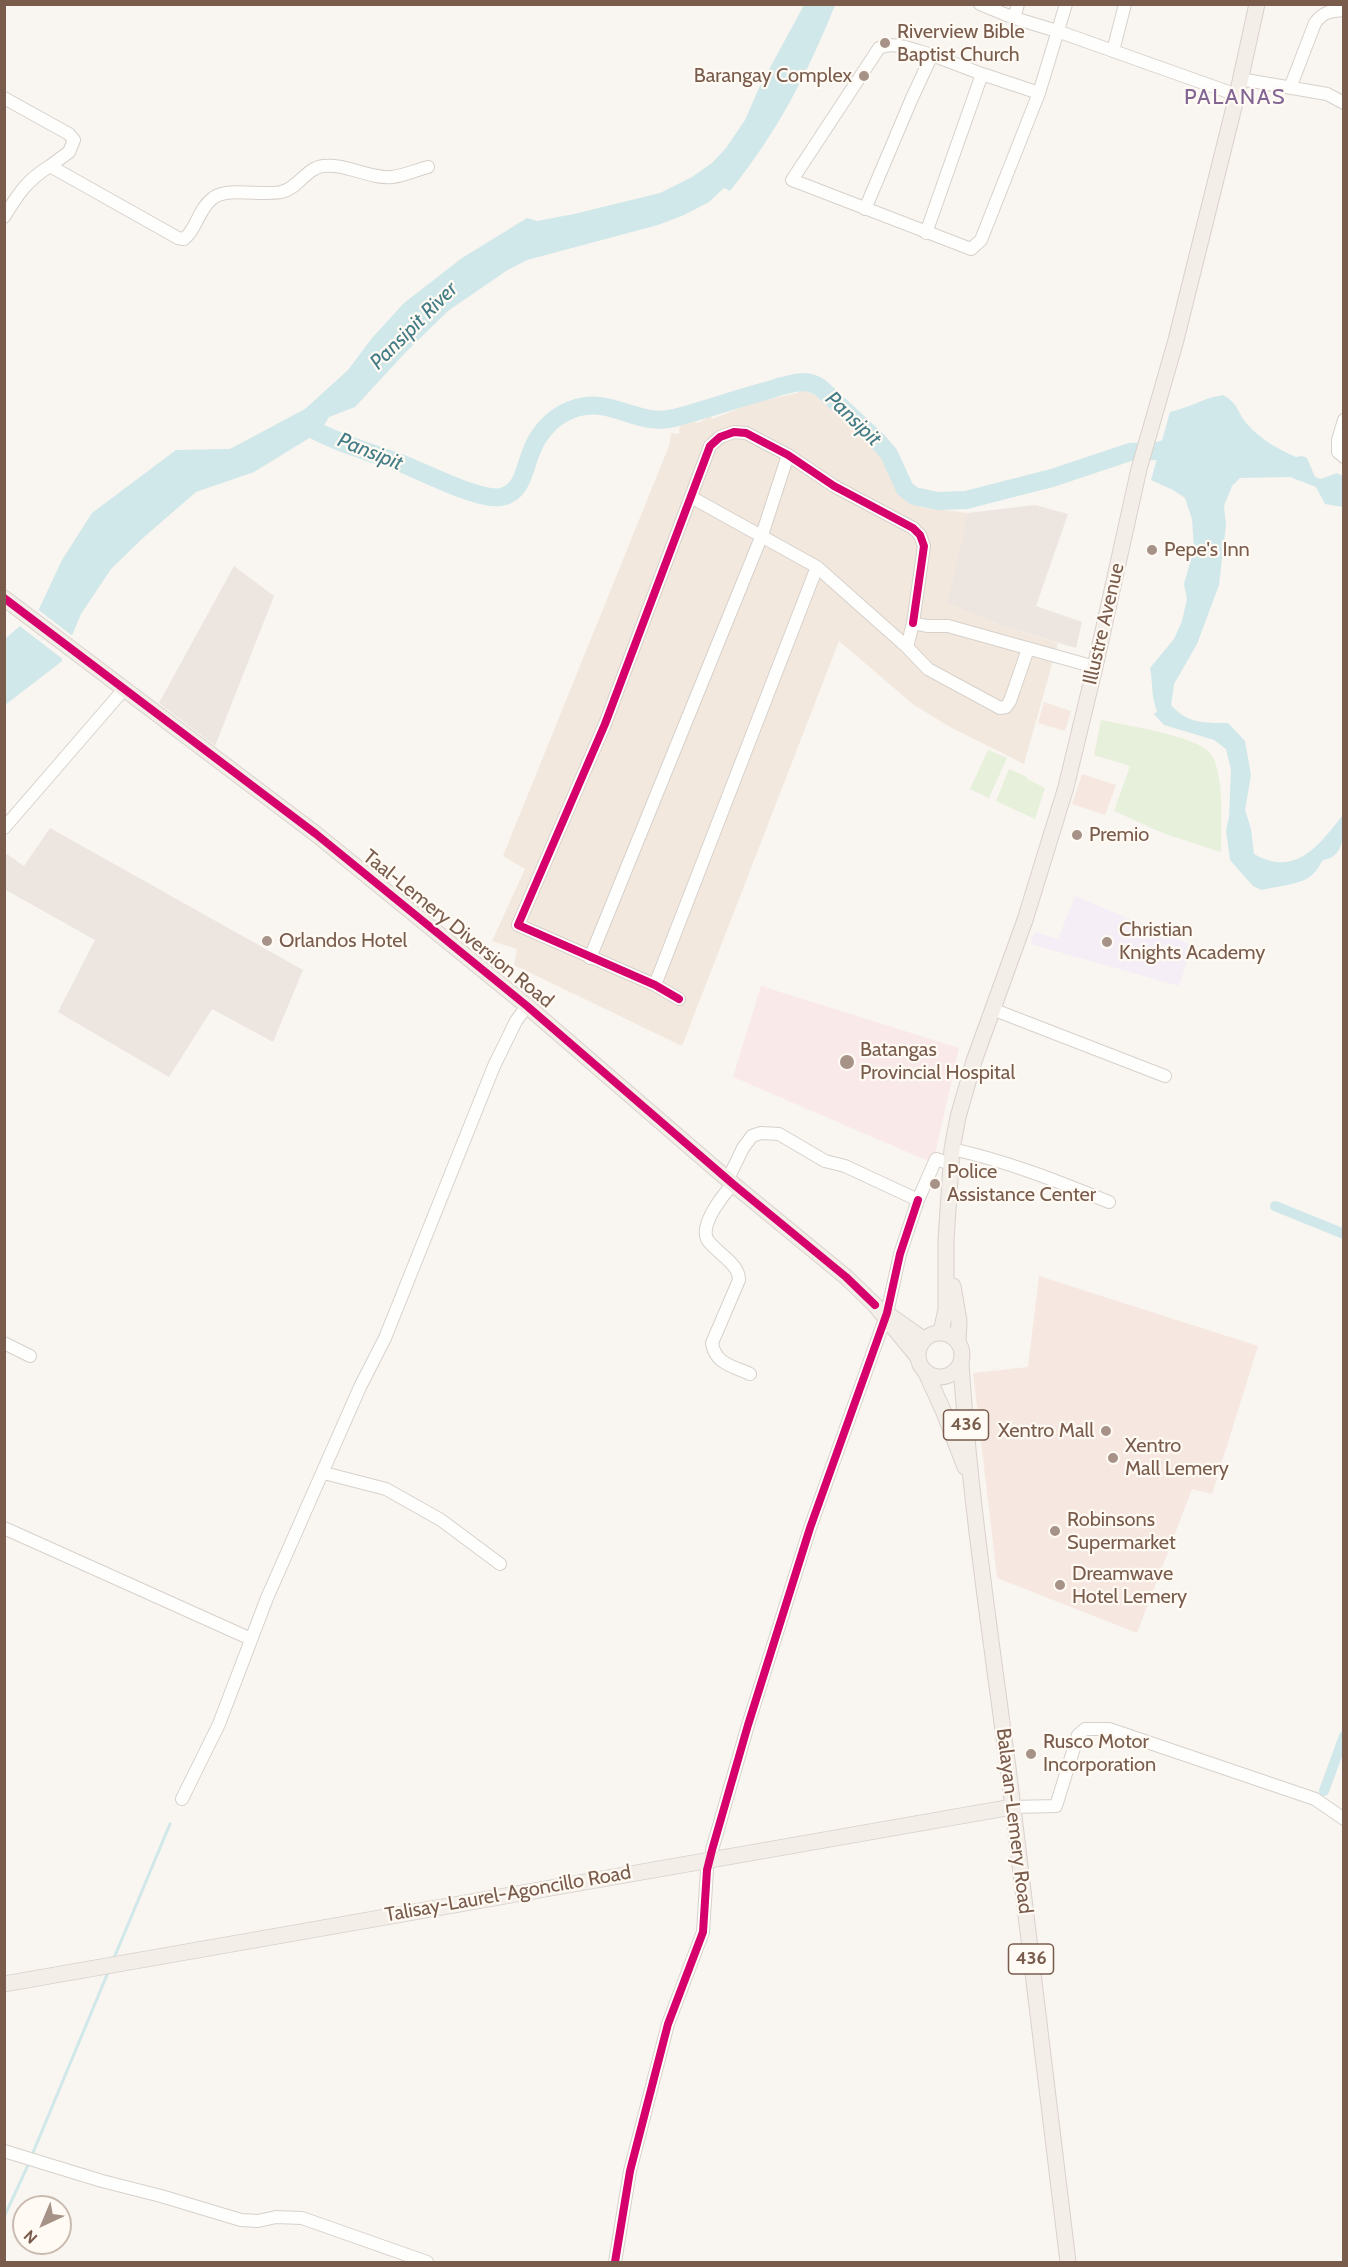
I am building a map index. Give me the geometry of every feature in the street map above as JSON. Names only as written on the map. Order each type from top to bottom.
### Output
[{"type":"main road","name":"Illustre Avenue","points":[[941,1332],[945,1309],[946,1240],[952,1157],[965,1093],[1024,920],[1059,808],[1095,667],[1139,469],[1176,340],[1237,95],[1257,4]]},
{"type":"main road","name":"Taal-Lemery Diversion Road","points":[[4,598],[316,834],[527,1006],[838,1270],[882,1312],[917,1356]]},
{"type":"main road","name":"Illustre Avenue","points":[[946,1240],[958,1321],[958,1343]]},
{"type":"main road","name":"Taal-Lemery Diversion Road","points":[[882,1312],[923,1339]]},
{"type":"main road","points":[[917,1356],[923,1339],[931,1334],[941,1332],[951,1336],[958,1343]]},
{"type":"main road","name":"436","points":[[958,1343],[962,1353],[961,1363]]},
{"type":"main road","name":"436","points":[[917,1356],[926,1373]]},
{"type":"main road","points":[[926,1373],[936,1377],[946,1376],[955,1371],[961,1363]]},
{"type":"main road","name":"Balayan-Lemery Road","points":[[961,1363],[972,1487],[1068,2262]]},
{"type":"main road","name":"Balayan-Lemery Road","points":[[926,1373],[943,1410],[972,1487]]},
{"type":"main road","name":"Talisay-Laurel-Agoncillo Road","points":[[4,1984],[1012,1806]]},
{"type":"street","points":[[980,4],[1014,18],[1237,95]]},
{"type":"street","points":[[1014,18],[1018,4]]},
{"type":"street","points":[[1039,93],[932,55],[901,47],[884,46],[879,48],[792,180],[971,249],[981,240],[1039,93],[1066,4]]},
{"type":"street","points":[[1113,51],[1125,4]]},
{"type":"street","points":[[1290,88],[1315,23],[1321,14],[1340,8]]},
{"type":"street","points":[[865,209],[932,55]]},
{"type":"street","points":[[926,233],[982,74]]},
{"type":"street","points":[[1240,79],[1327,94],[1344,103]]},
{"type":"street","points":[[4,98],[69,134],[74,140],[69,152],[21,188],[4,216]]},
{"type":"street","points":[[50,166],[178,238],[184,239],[190,234],[202,208],[214,196],[279,193],[289,190],[311,170],[322,166],[391,177],[428,167]]},
{"type":"street","points":[[1344,420],[1338,440],[1338,452],[1344,457]]},
{"type":"street","points":[[679,999],[655,985],[518,925],[605,724],[710,446],[720,437],[734,432],[746,433],[788,455],[834,486],[914,528],[920,535],[924,546],[913,623],[907,647]]},
{"type":"street","points":[[590,958],[762,535],[788,455]]},
{"type":"street","points":[[691,497],[817,567],[907,647],[928,669],[1000,708],[1006,707],[1010,701],[1028,649]]},
{"type":"street","points":[[655,985],[817,567]]},
{"type":"street","points":[[913,623],[948,626],[1095,667]]},
{"type":"street","points":[[4,828],[125,688]]},
{"type":"street","points":[[182,1799],[219,1724],[251,1639],[360,1387],[385,1338],[494,1066],[516,1021],[527,1006]]},
{"type":"street","points":[[992,1009],[1165,1076]]},
{"type":"street","points":[[750,1374],[717,1359],[713,1353],[712,1343],[739,1280],[739,1274],[707,1238],[706,1232],[718,1200],[731,1181],[743,1148],[752,1136],[761,1133],[779,1134],[825,1161],[845,1166],[918,1200]]},
{"type":"street","points":[[712,1850],[810,1528],[918,1200],[936,1159],[952,1157],[995,1159],[1050,1178],[1108,1202]]},
{"type":"street","points":[[4,1343],[30,1356]]},
{"type":"street","points":[[324,1473],[386,1489],[441,1520],[500,1564]]},
{"type":"street","points":[[4,1528],[251,1639]]},
{"type":"street","points":[[1012,1806],[1056,1806],[1078,1735],[1084,1729],[1109,1729],[1315,1799],[1344,1819]]},
{"type":"street","points":[[615,2262],[630,2171],[668,2024],[703,1932],[707,1870]]},
{"type":"street","points":[[4,2151],[241,2220],[276,2217],[302,2218],[427,2262]]},
{"type":"shaded area","points":[[803,389],[824,400],[869,441],[879,453],[895,485],[910,502],[921,507],[968,513],[949,603],[1003,626],[1058,643],[1024,764],[950,727],[914,705],[839,641],[682,1046],[514,965],[517,949],[492,941],[525,869],[503,856],[669,446],[671,433],[679,434],[680,421],[684,418],[698,423],[710,416],[713,419],[749,404],[797,393]]},
{"type":"shaded area","points":[[1035,505],[1068,514],[1036,606],[1082,622],[1076,648],[1003,626],[948,603],[968,513]]},
{"type":"shaded area","points":[[234,566],[274,596],[215,746],[159,703]]},
{"type":"shaded area","points":[[1044,702],[1071,711],[1065,731],[1038,723]]},
{"type":"shaded area","points":[[1082,774],[1116,785],[1105,815],[1072,804]]},
{"type":"shaded area","points":[[50,828],[303,970],[273,1042],[212,1009],[169,1077],[58,1012],[95,940],[4,889],[7,854],[24,866]]},
{"type":"shaded area","name":"Christian Knights Academy","points":[[1075,896],[1192,945],[1179,986],[1030,944],[1035,932],[1058,939]]},
{"type":"shaded area","name":"Batangas Provincial Hospital","points":[[761,986],[959,1048],[933,1163],[733,1077]]},
{"type":"shaded area","name":"Xentro Mall","points":[[1039,1276],[1258,1346],[1212,1494],[1192,1489],[1137,1633],[997,1578],[973,1373],[1028,1367]]},
{"type":"green space","points":[[1101,720],[1176,736],[1203,747],[1210,753],[1215,761],[1220,786],[1221,852],[1165,834],[1114,811],[1130,766],[1094,755]]},
{"type":"green space","points":[[988,750],[1007,758],[989,798],[970,789]]},
{"type":"green space","points":[[1009,769],[1045,788],[1035,819],[996,801]]},
{"type":"water","name":"Pansipit River","points":[[804,5],[835,5],[814,55],[790,102],[763,146],[730,191],[724,188],[709,202],[658,225],[527,260],[506,271],[448,311],[355,407],[329,417],[323,427],[322,442],[311,437],[254,472],[196,492],[143,538],[111,569],[81,614],[61,662],[5,705],[5,639],[39,609],[62,560],[92,513],[176,450],[230,449],[305,409],[348,370],[372,338],[404,303],[462,258],[527,218],[537,221],[660,193],[692,177],[712,163],[726,148],[745,120],[759,88]]},
{"type":"water","points":[[1223,395],[1235,405],[1252,430],[1264,439],[1296,457],[1307,458],[1315,477],[1321,479],[1337,473],[1343,476],[1343,507],[1325,504],[1316,487],[1290,477],[1240,478],[1232,486],[1224,506],[1226,525],[1219,585],[1197,644],[1174,684],[1171,705],[1177,711],[1197,721],[1228,723],[1245,741],[1251,775],[1245,810],[1251,829],[1254,854],[1282,862],[1294,860],[1315,847],[1343,815],[1342,843],[1336,854],[1323,860],[1314,873],[1304,880],[1262,890],[1253,886],[1230,860],[1226,830],[1229,817],[1231,770],[1226,749],[1214,740],[1164,725],[1154,714],[1157,711],[1150,668],[1174,639],[1182,621],[1187,599],[1184,584],[1194,549],[1192,519],[1185,498],[1151,480],[1170,412]]},
{"type":"pier","points":[[36,608],[74,637],[64,660],[17,624]]},
{"type":"waterway","name":"Pansipit","points":[[310,428],[344,444],[403,464],[452,485],[492,497],[501,497],[514,490],[522,478],[534,445],[541,434],[559,416],[579,407],[594,405],[607,407],[660,420],[800,382],[816,385],[822,389],[877,440],[889,454],[905,489],[914,496],[938,501],[966,500],[1052,478],[1130,452],[1158,451],[1180,444]]},
{"type":"waterway","points":[[1275,1206],[1344,1234]]},
{"type":"waterway","points":[[1324,1791],[1344,1736]]},
{"type":"waterway","points":[[114,1958],[170,1824]]},
{"type":"waterway","points":[[32,2155],[109,1970]]},
{"type":"waterway","points":[[4,2217],[30,2161]]},
{"type":"cycle path","points":[[679,999],[655,985],[518,925],[605,724],[710,446],[720,437],[734,432],[746,433],[788,455],[834,486],[913,528],[920,535],[924,546],[913,623]]},
{"type":"cycle path","points":[[4,598],[316,834],[527,1006],[733,1184],[846,1277],[875,1305]]},
{"type":"cycle path","points":[[615,2262],[630,2171],[668,2024],[703,1932],[707,1870],[712,1850],[748,1725],[810,1528],[887,1313],[900,1254],[918,1200]]},
{"type":"place","name":"Riverview Bible Baptist Church","points":[[885,43]]},
{"type":"place","name":"Barangay Complex","points":[[864,76]]},
{"type":"place","name":"Pepe's Inn","points":[[1152,550]]},
{"type":"place","name":"Premio","points":[[1077,835]]},
{"type":"place","name":"Orlandos Hotel","points":[[267,941]]},
{"type":"place","name":"Christian Knights Academy","points":[[1107,942]]},
{"type":"place","name":"Batangas Provincial Hospital","points":[[847,1062]]},
{"type":"place","name":"Police Assistance Center","points":[[935,1184]]},
{"type":"place","name":"Xentro Mall","points":[[1106,1431]]},
{"type":"place","name":"Xentro Mall Lemery","points":[[1113,1458]]},
{"type":"place","name":"Robinsons Supermarket","points":[[1055,1531]]},
{"type":"place","name":"Dreamwave Hotel Lemery","points":[[1060,1585]]},
{"type":"place","name":"Rusco Motor Incorporation","points":[[1031,1754]]},
{"type":"district","name":"PALANAS","points":[[1235,98]]}]
